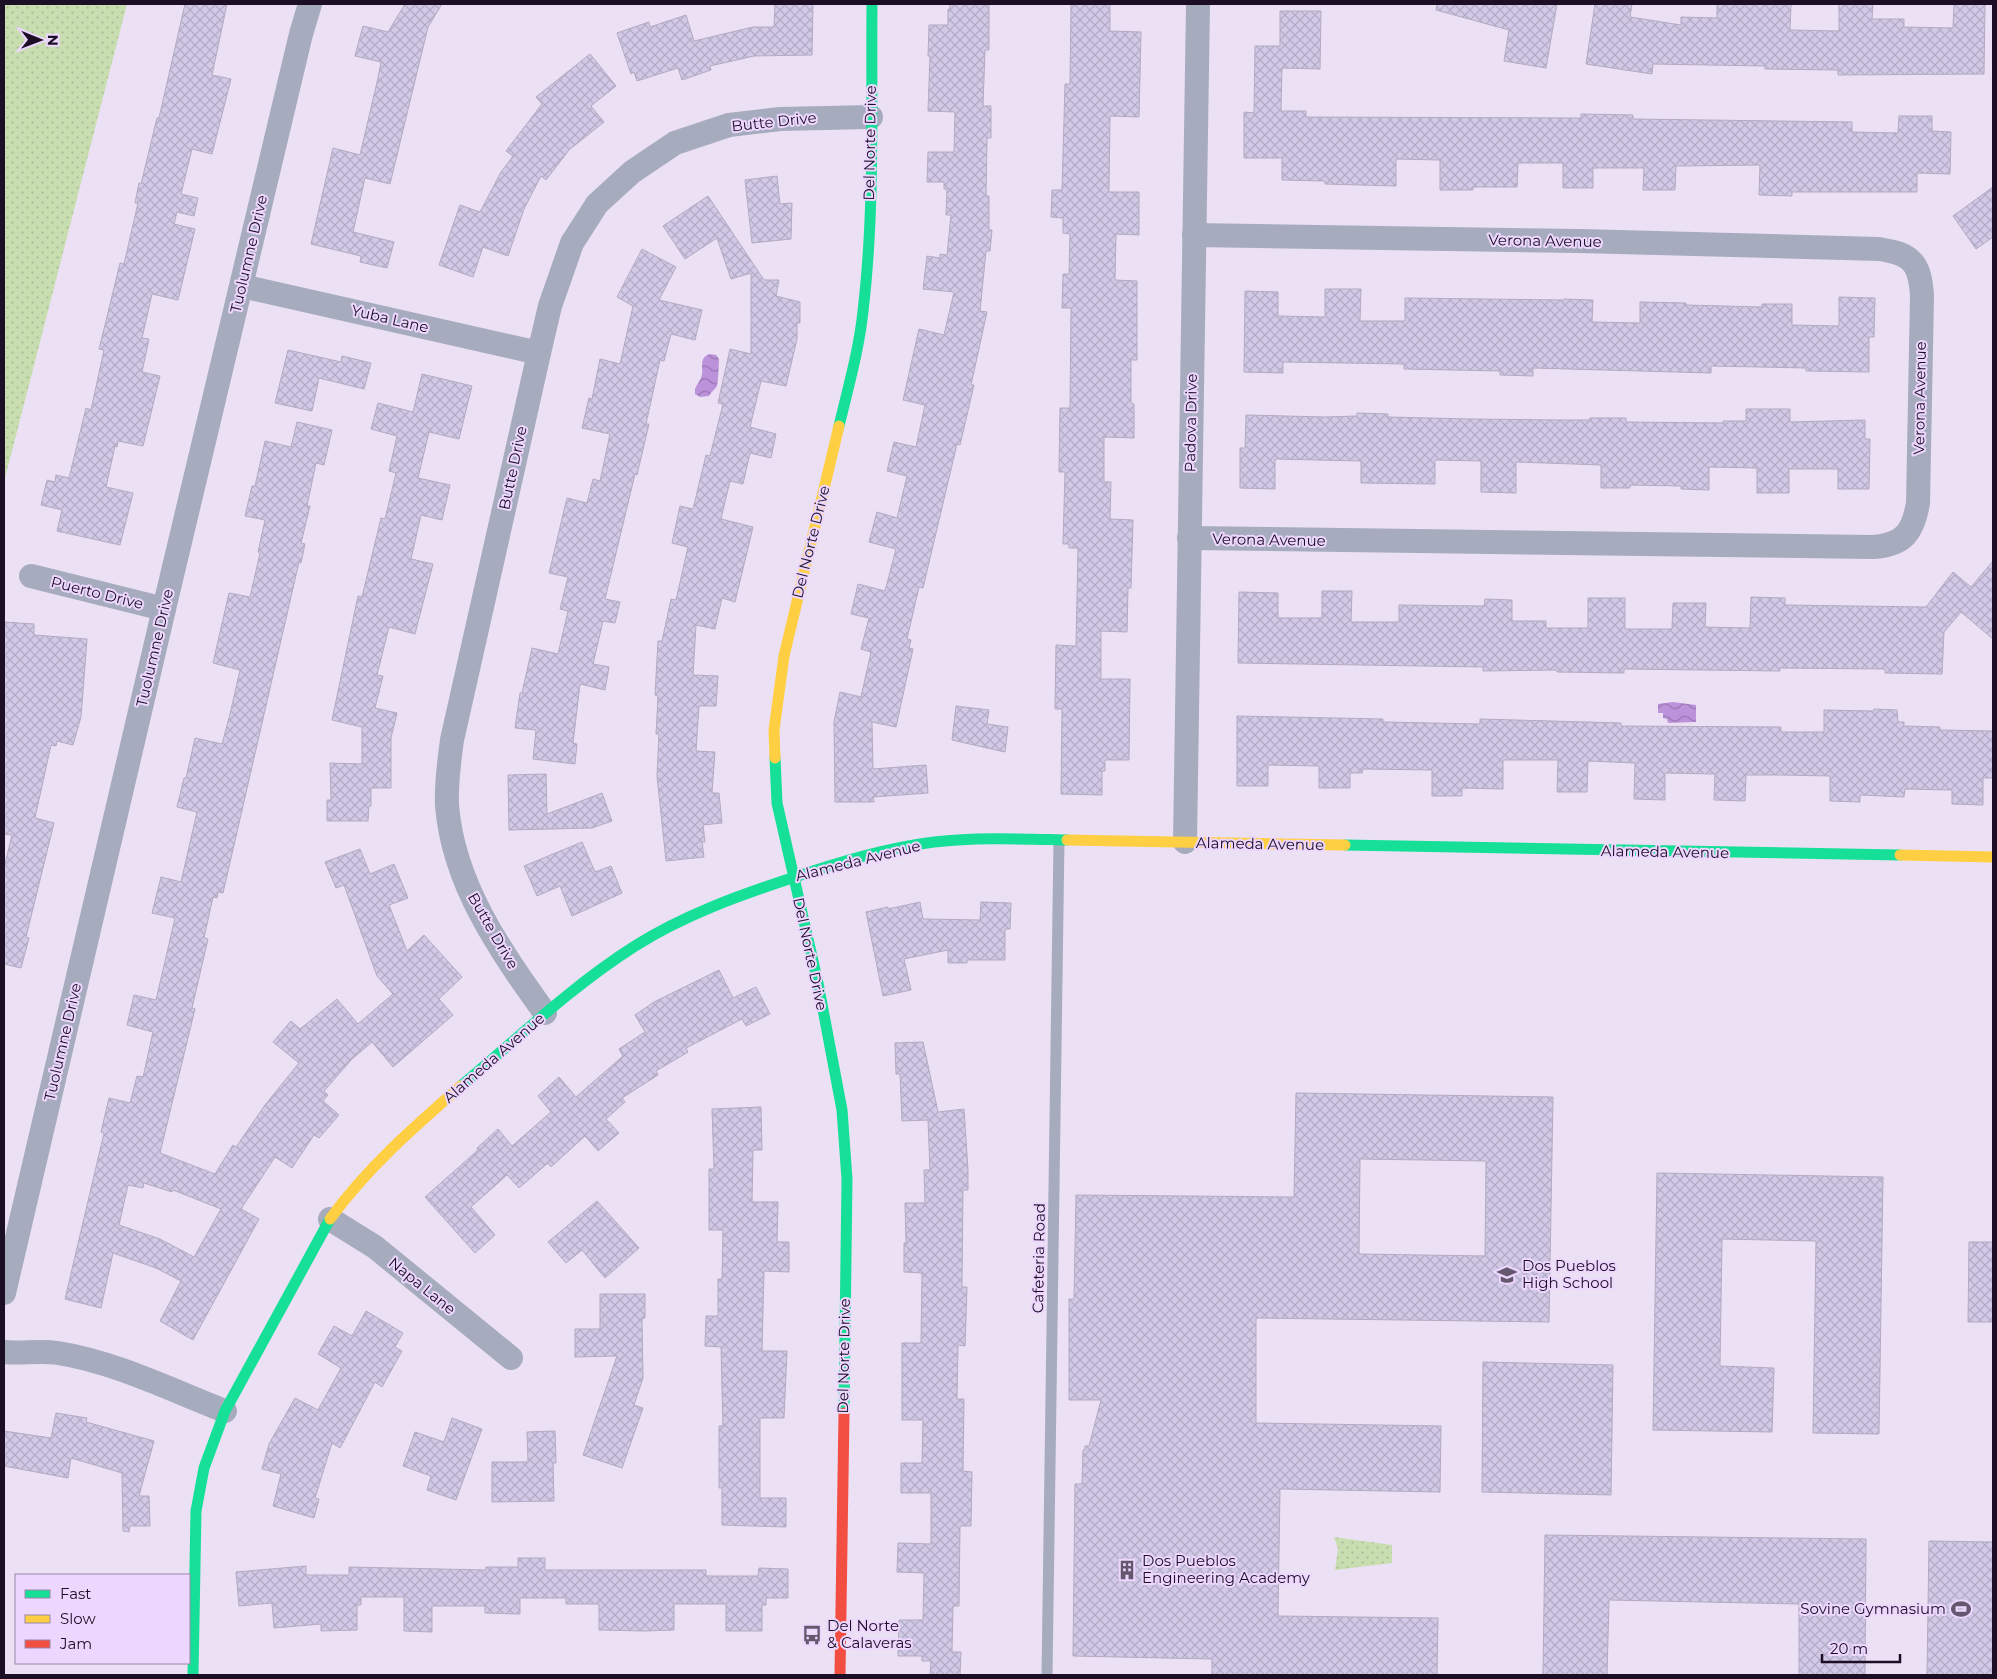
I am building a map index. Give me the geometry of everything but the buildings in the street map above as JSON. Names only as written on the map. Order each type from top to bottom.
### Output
[{"type":"street","name":"Tuolumne Drive","points":[[4,1293],[164,610],[301,34],[310,4]]},
{"type":"street","name":"Del Norte Drive","points":[[840,1675],[847,1179],[845,1133],[818,983],[777,803],[774,756],[776,708],[784,656],[848,388],[863,313],[867,271],[872,4]]},
{"type":"street","name":"Padova Drive","points":[[1185,842],[1198,4]]},
{"type":"street","name":"Butte Drive","points":[[546,1013],[505,954],[475,905],[452,839],[447,804],[447,775],[452,740],[550,306],[572,243],[597,204],[632,172],[675,143],[729,125],[780,119],[871,117]]},
{"type":"street","name":"Verona Avenue","points":[[1189,538],[1727,547],[1873,547],[1896,543],[1904,538],[1911,527],[1918,503],[1922,296],[1920,273],[1914,263],[1904,255],[1879,249],[1571,241],[1194,235]]},
{"type":"street","name":"Yuba Lane","points":[[242,286],[539,353]]},
{"type":"street","name":"Puerto Drive","points":[[31,576],[164,610]]},
{"type":"street","name":"Alameda Avenue","points":[[193,1675],[198,1496],[206,1461],[225,1411],[330,1219],[350,1191],[379,1159],[546,1013],[616,959],[668,927],[734,897],[794,877],[857,858],[916,844],[954,840],[1059,840],[1993,856]]},
{"type":"street","name":"Napa Lane","points":[[330,1219],[375,1247],[511,1358]]},
{"type":"street","points":[[4,1352],[36,1351],[83,1358],[136,1376],[225,1411]]},
{"type":"lane","name":"Cafeteria Road","points":[[1047,1675],[1059,840]]},
{"type":"green space","points":[[4,4],[127,4],[4,482]]},
{"type":"green space","points":[[1334,1537],[1392,1545],[1392,1563],[1335,1570],[1338,1549]]},
{"type":"water","points":[[710,354],[716,355],[719,359],[717,386],[709,396],[700,397],[695,394],[695,389],[702,375],[702,361]]},
{"type":"water","points":[[1673,702],[1696,705],[1696,722],[1668,723],[1667,719],[1663,718],[1663,713],[1658,713],[1658,704]]},
{"type":"traffic: fast","points":[[839,426],[859,340],[867,273],[872,158],[872,4]]},
{"type":"traffic: fast","points":[[775,758],[777,803],[818,983],[842,1110],[847,1179],[844,1413]]},
{"type":"traffic: fast","points":[[461,1086],[589,978],[635,946],[693,915],[812,871],[898,848],[967,839],[1067,840]]},
{"type":"traffic: fast","points":[[1345,845],[1900,855]]},
{"type":"traffic: fast","points":[[193,1675],[196,1511],[204,1468],[225,1411],[330,1219]]},
{"type":"traffic: slow","points":[[775,758],[774,730],[784,656],[839,426]]},
{"type":"traffic: slow","points":[[1067,840],[1345,845]]},
{"type":"traffic: slow","points":[[1900,855],[1993,857]]},
{"type":"traffic: slow","points":[[330,1219],[375,1165],[461,1086]]},
{"type":"traffic: jam","points":[[840,1675],[844,1413]]},
{"type":"place","name":"Dos Pueblos High School","points":[[1507,1275]]},
{"type":"place","name":"Dos Pueblos Engineering Academy","points":[[1127,1570]]},
{"type":"place","name":"Sovine Gymnasium","points":[[1961,1609]]},
{"type":"place","name":"Del Norte & Calaveras","points":[[812,1635]]}]
